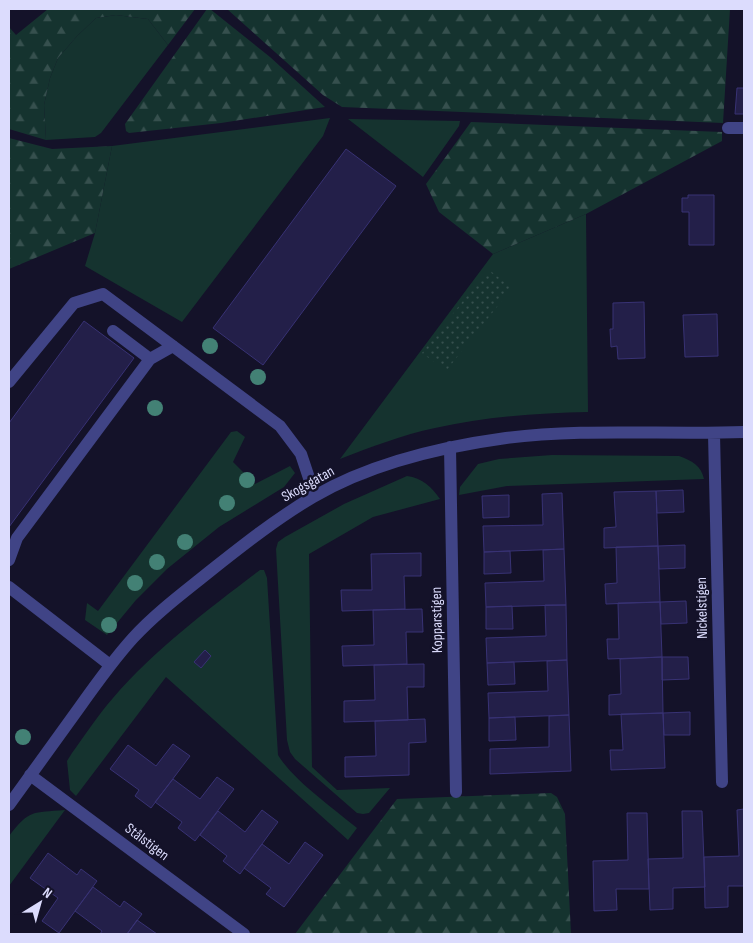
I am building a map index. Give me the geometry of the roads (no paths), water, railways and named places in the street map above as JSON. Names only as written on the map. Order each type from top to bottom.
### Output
[{"type":"street","points":[[728,128],[744,128]]},
{"type":"street","points":[[9,382],[74,303],[104,294],[280,426],[301,454],[315,496]]},
{"type":"street","points":[[112,330],[150,359]]},
{"type":"street","points":[[9,560],[16,538],[150,359],[173,346]]},
{"type":"street","name":"Skogsgatan","points":[[9,804],[110,665],[133,638],[160,612],[268,527],[315,496],[354,477],[393,462],[450,447],[506,438],[546,434],[714,434],[744,432]]},
{"type":"street","name":"Nickelstigen","points":[[714,434],[722,782]]},
{"type":"street","name":"Kopparstigen","points":[[450,447],[456,792]]},
{"type":"street","points":[[9,587],[110,665]]},
{"type":"street","name":"Stålstigen","points":[[30,775],[244,934]]}]
